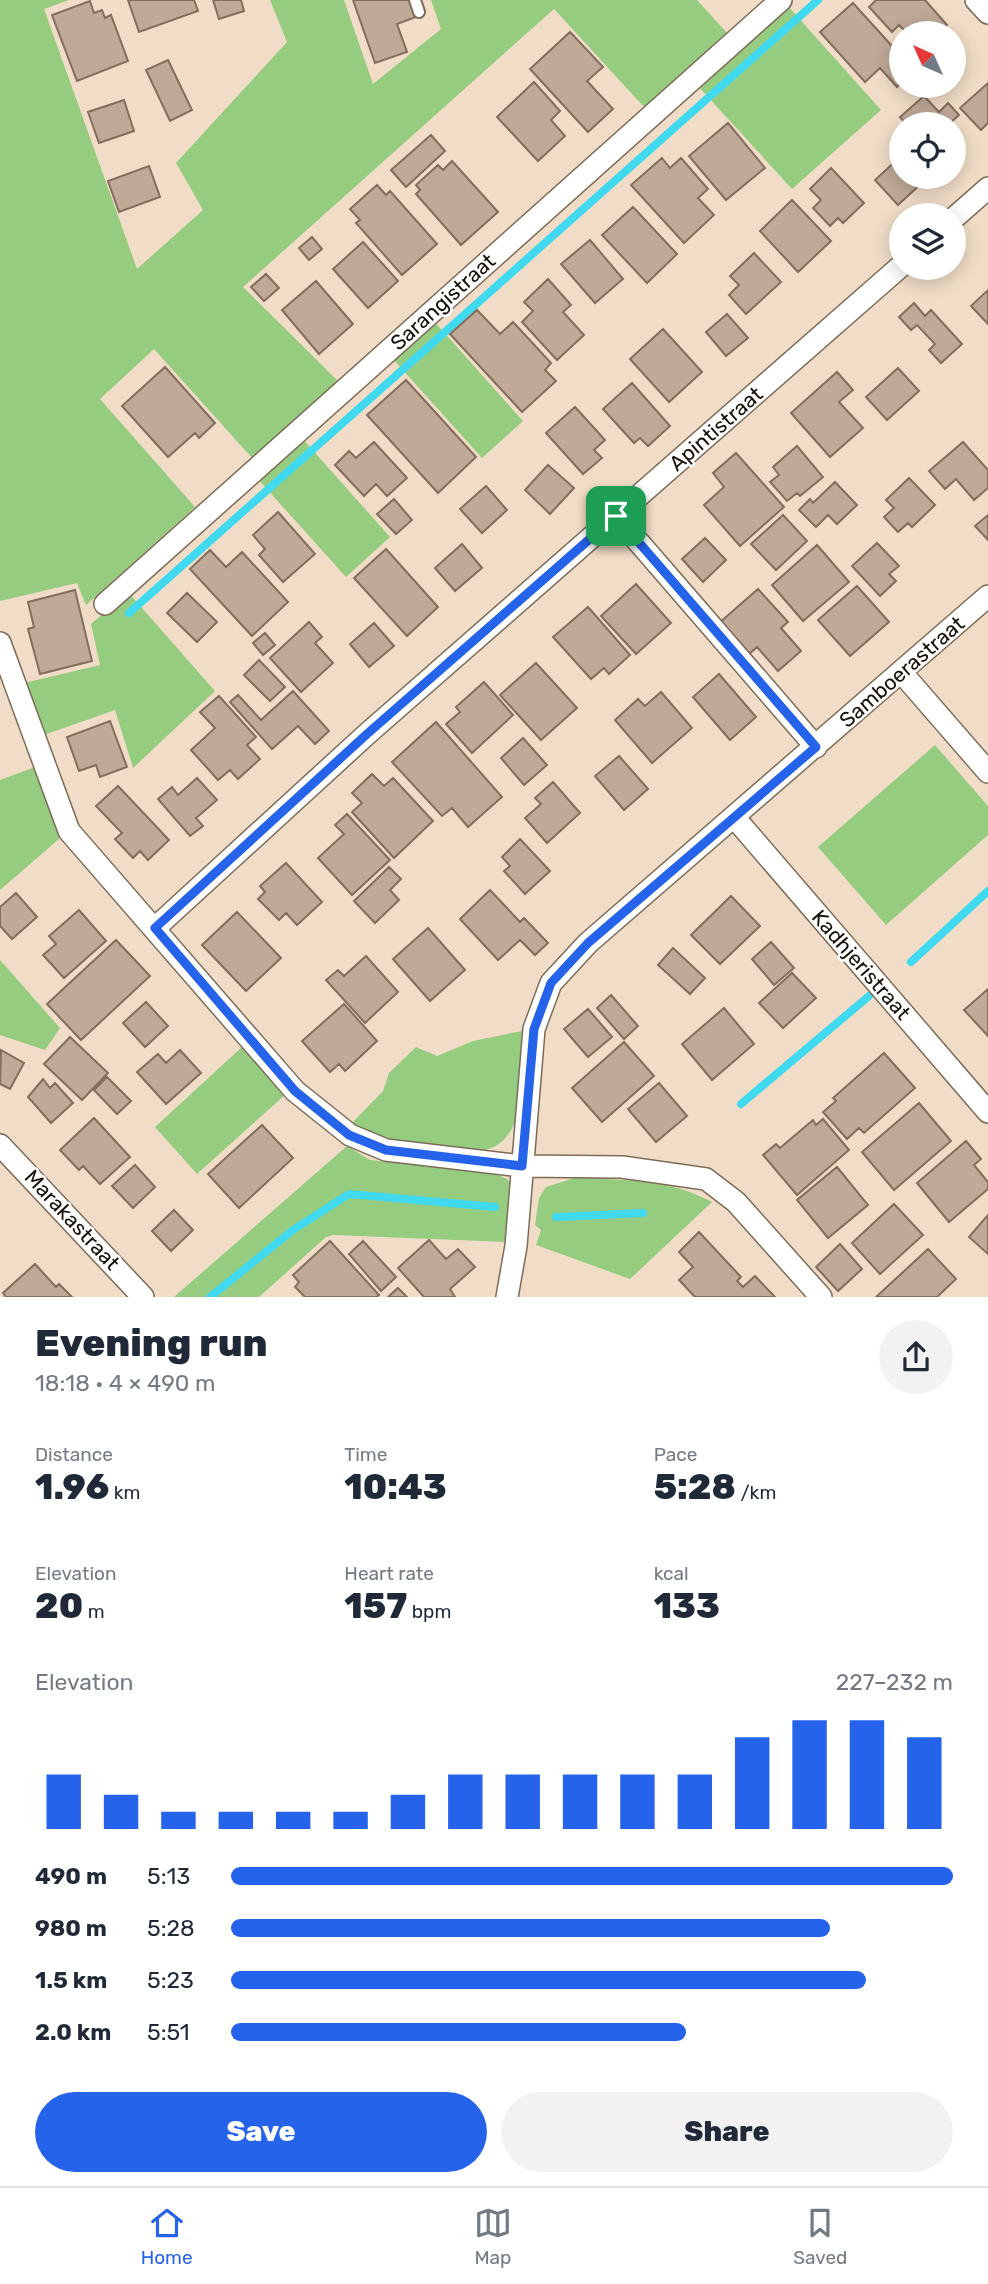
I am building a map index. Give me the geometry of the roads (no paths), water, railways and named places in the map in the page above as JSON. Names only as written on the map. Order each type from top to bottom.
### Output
[{"type":"street","name":"Sarangistraat","points":[[105,604],[781,0]]},
{"type":"street","points":[[976,0],[988,13]]},
{"type":"street","points":[[966,207],[988,188]]},
{"type":"street","name":"Apintistraat","points":[[155,928],[367,734],[889,277]]},
{"type":"street","points":[[616,516],[816,747]]},
{"type":"street","name":"Samboerastraat","points":[[508,1297],[516,1246],[534,1029],[551,983],[588,943],[988,596]]},
{"type":"street","points":[[0,643],[69,831],[295,1091],[349,1135],[386,1150],[522,1166],[622,1167],[706,1179],[736,1202],[821,1297]]},
{"type":"street","points":[[902,673],[988,772]]},
{"type":"street","name":"Kadhjeristraat","points":[[734,817],[988,1112]]},
{"type":"street","name":"Marakastraat","points":[[0,1145],[143,1297]]},
{"type":"lane","points":[[415,0],[419,12]]},
{"type":"waterway","points":[[129,613],[818,0]]},
{"type":"waterway","points":[[911,962],[988,891]]},
{"type":"waterway","points":[[741,1104],[869,996]]},
{"type":"waterway","points":[[210,1297],[293,1230],[349,1194],[495,1207]]},
{"type":"waterway","points":[[556,1217],[643,1213]]}]
